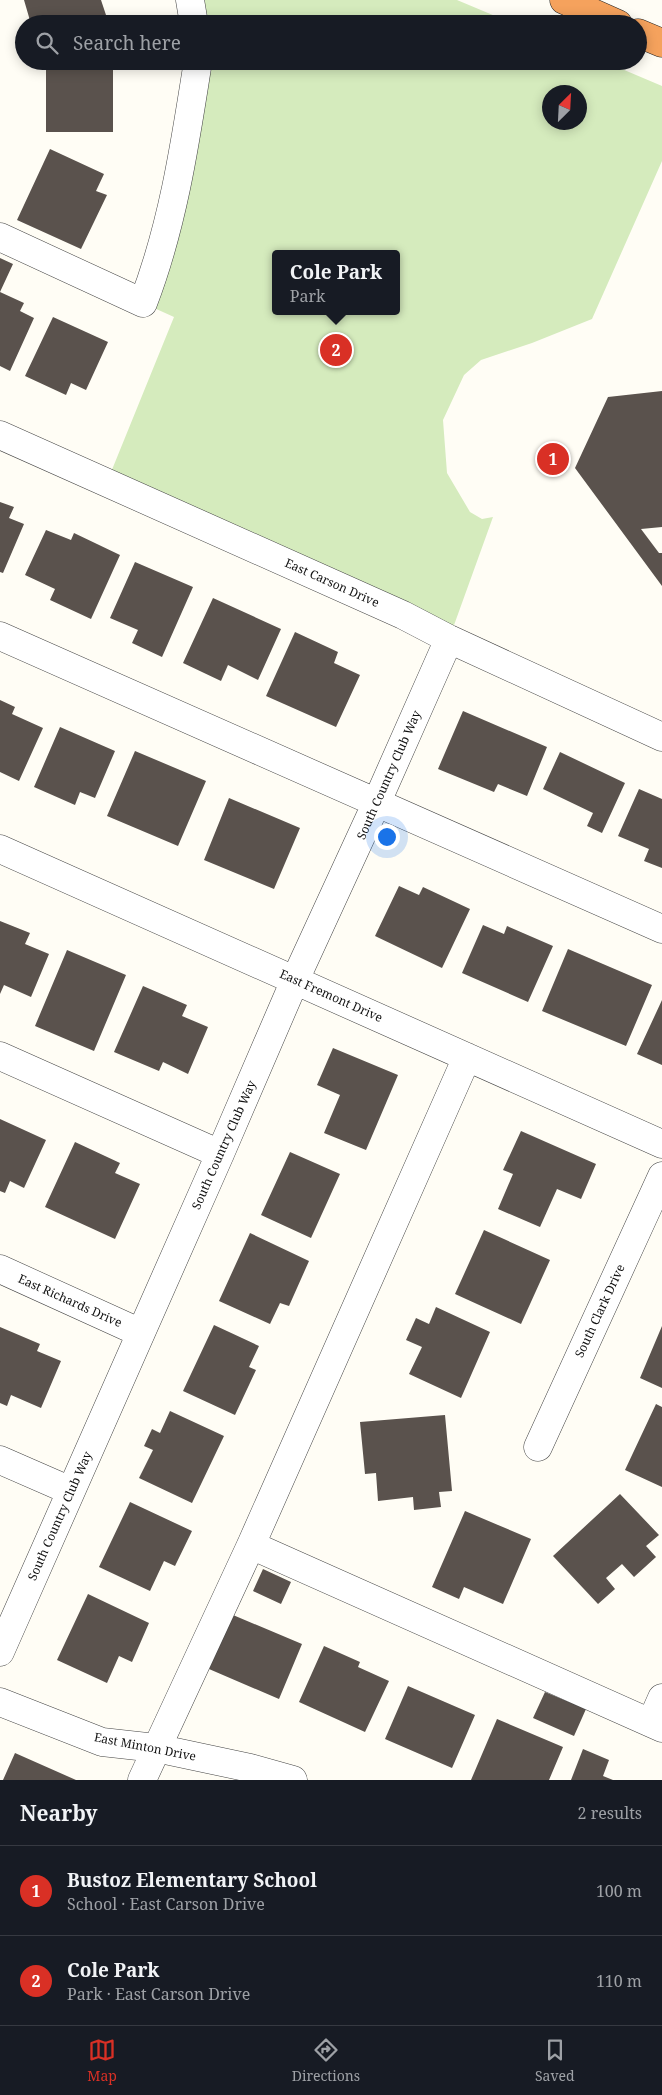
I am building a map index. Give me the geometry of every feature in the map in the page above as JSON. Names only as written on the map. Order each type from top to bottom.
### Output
[{"type":"highway","points":[[564,0],[598,15]]},
{"type":"highway","points":[[647,37],[662,44]]},
{"type":"street","points":[[190,0],[192,15]]},
{"type":"street","points":[[0,237],[143,303],[159,262],[177,189],[197,70]]},
{"type":"street","name":"East Carson Drive","points":[[0,435],[403,615],[449,639],[662,736]]},
{"type":"street","points":[[0,636],[662,929]]},
{"type":"street","name":"South Country Club Way","points":[[0,1652],[295,980],[449,639]]},
{"type":"street","name":"East Fremont Drive","points":[[0,849],[662,1144]]},
{"type":"street","points":[[0,1056],[220,1154]]},
{"type":"street","points":[[142,1780],[251,1545],[467,1057]]},
{"type":"street","name":"South Clark Drive","points":[[538,1447],[662,1176]]},
{"type":"street","name":"East Richards Drive","points":[[0,1269],[141,1332]]},
{"type":"street","points":[[0,1460],[71,1491]]},
{"type":"street","points":[[251,1545],[656,1725],[662,1698]]},
{"type":"street","name":"East Minton Drive","points":[[0,1702],[102,1742],[156,1748],[250,1768],[293,1780]]},
{"type":"green space","points":[[190,0],[457,0],[493,15],[192,15]]},
{"type":"green space","points":[[196,70],[624,70],[662,86],[662,161],[592,319],[532,343],[481,360],[464,375],[443,420],[447,473],[470,512],[482,519],[493,517],[449,639],[107,482],[174,317],[143,303]]},
{"type":"building","points":[[24,0],[101,0],[106,15],[28,15]]},
{"type":"building","points":[[46,70],[113,70],[113,132],[46,132]]},
{"type":"building","points":[[50,149],[104,174],[96,191],[107,195],[81,249],[17,220]]},
{"type":"building","points":[[0,258],[13,264],[0,292]]},
{"type":"building","points":[[0,292],[24,303],[20,311],[34,318],[10,371],[0,366]]},
{"type":"building","points":[[53,317],[108,342],[86,390],[71,383],[66,395],[25,376]]},
{"type":"building","points":[[662,391],[662,527],[641,529],[659,553],[662,553],[662,586],[575,468],[608,397]]},
{"type":"building","points":[[0,502],[14,507],[9,518],[24,524],[3,573],[0,572]]},
{"type":"building","points":[[46,530],[71,540],[74,533],[120,555],[91,619],[50,600],[55,589],[25,575]]},
{"type":"building","points":[[135,562],[193,587],[162,657],[132,643],[138,630],[110,618]]},
{"type":"building","points":[[213,598],[281,629],[258,680],[228,665],[221,681],[183,663]]},
{"type":"building","points":[[295,632],[338,652],[334,663],[360,675],[336,727],[266,696]]},
{"type":"building","points":[[0,700],[15,707],[12,714],[43,728],[19,781],[0,772]]},
{"type":"building","points":[[463,711],[547,747],[527,796],[498,784],[494,792],[438,769]]},
{"type":"building","points":[[60,727],[115,751],[95,798],[80,792],[75,805],[34,787]]},
{"type":"building","points":[[135,751],[206,781],[178,846],[107,816]]},
{"type":"building","points":[[560,752],[625,783],[602,833],[587,826],[593,813],[543,789]]},
{"type":"building","points":[[639,789],[662,799],[662,868],[644,861],[649,849],[618,836]]},
{"type":"building","points":[[229,798],[300,828],[274,889],[204,860]]},
{"type":"building","points":[[399,886],[419,895],[423,887],[470,909],[442,968],[375,936]]},
{"type":"building","points":[[0,921],[30,933],[25,944],[49,954],[31,997],[4,985],[0,994]]},
{"type":"building","points":[[483,925],[504,934],[507,926],[553,946],[528,1002],[462,973]]},
{"type":"building","points":[[568,949],[652,985],[626,1046],[542,1011]]},
{"type":"building","points":[[67,950],[126,975],[94,1051],[35,1026]]},
{"type":"building","points":[[143,986],[187,1005],[182,1016],[208,1027],[188,1074],[163,1062],[159,1071],[114,1052]]},
{"type":"building","points":[[662,1000],[662,1065],[637,1054]]},
{"type":"building","points":[[333,1048],[398,1075],[366,1150],[324,1133],[340,1095],[317,1085]]},
{"type":"building","points":[[0,1119],[46,1140],[24,1188],[10,1181],[5,1193],[0,1191]]},
{"type":"building","points":[[521,1131],[596,1164],[581,1199],[557,1189],[540,1227],[498,1209],[513,1174],[503,1170]]},
{"type":"building","points":[[75,1142],[120,1163],[115,1173],[140,1184],[115,1239],[45,1207]]},
{"type":"building","points":[[290,1152],[340,1174],[311,1238],[261,1215]]},
{"type":"building","points":[[484,1230],[550,1260],[521,1324],[455,1294]]},
{"type":"building","points":[[250,1233],[309,1261],[289,1306],[280,1303],[270,1324],[219,1301]]},
{"type":"building","points":[[436,1307],[490,1332],[461,1398],[409,1374],[422,1347],[406,1340],[416,1318],[429,1324]]},
{"type":"building","points":[[214,1325],[259,1346],[249,1367],[256,1370],[235,1415],[183,1391]]},
{"type":"building","points":[[662,1326],[662,1388],[640,1378]]},
{"type":"building","points":[[0,1327],[40,1344],[37,1351],[61,1361],[41,1408],[11,1395],[7,1406],[0,1403]]},
{"type":"building","points":[[656,1404],[662,1407],[662,1487],[625,1470]]},
{"type":"building","points":[[170,1411],[224,1436],[192,1503],[139,1478],[153,1450],[144,1446],[152,1429],[160,1433]]},
{"type":"building","points":[[445,1415],[452,1491],[439,1492],[441,1507],[414,1510],[413,1497],[378,1501],[376,1473],[365,1474],[360,1422]]},
{"type":"building","points":[[620,1494],[659,1535],[646,1546],[656,1557],[634,1577],[622,1564],[606,1578],[615,1589],[598,1604],[553,1556]]},
{"type":"building","points":[[130,1502],[192,1531],[175,1566],[164,1561],[150,1591],[99,1567]]},
{"type":"building","points":[[465,1511],[531,1539],[503,1604],[464,1587],[459,1599],[432,1587]]},
{"type":"building","points":[[263,1569],[291,1582],[281,1604],[253,1591]]},
{"type":"building","points":[[88,1594],[149,1623],[132,1662],[119,1656],[107,1683],[57,1660]]},
{"type":"building","points":[[233,1615],[302,1644],[279,1699],[209,1669]]},
{"type":"building","points":[[324,1646],[360,1662],[358,1667],[389,1681],[365,1732],[299,1702]]},
{"type":"building","points":[[408,1686],[475,1715],[452,1768],[385,1739]]},
{"type":"building","points":[[545,1692],[586,1709],[574,1736],[533,1718]]},
{"type":"building","points":[[497,1719],[563,1747],[549,1780],[471,1780]]},
{"type":"building","points":[[583,1749],[609,1760],[603,1776],[613,1780],[571,1780]]},
{"type":"building","points":[[15,1753],[76,1780],[3,1780]]},
{"type":"place","name":"Cole Park","points":[[336,350]]},
{"type":"place","name":"Bustoz Elementary School","points":[[553,459]]}]
